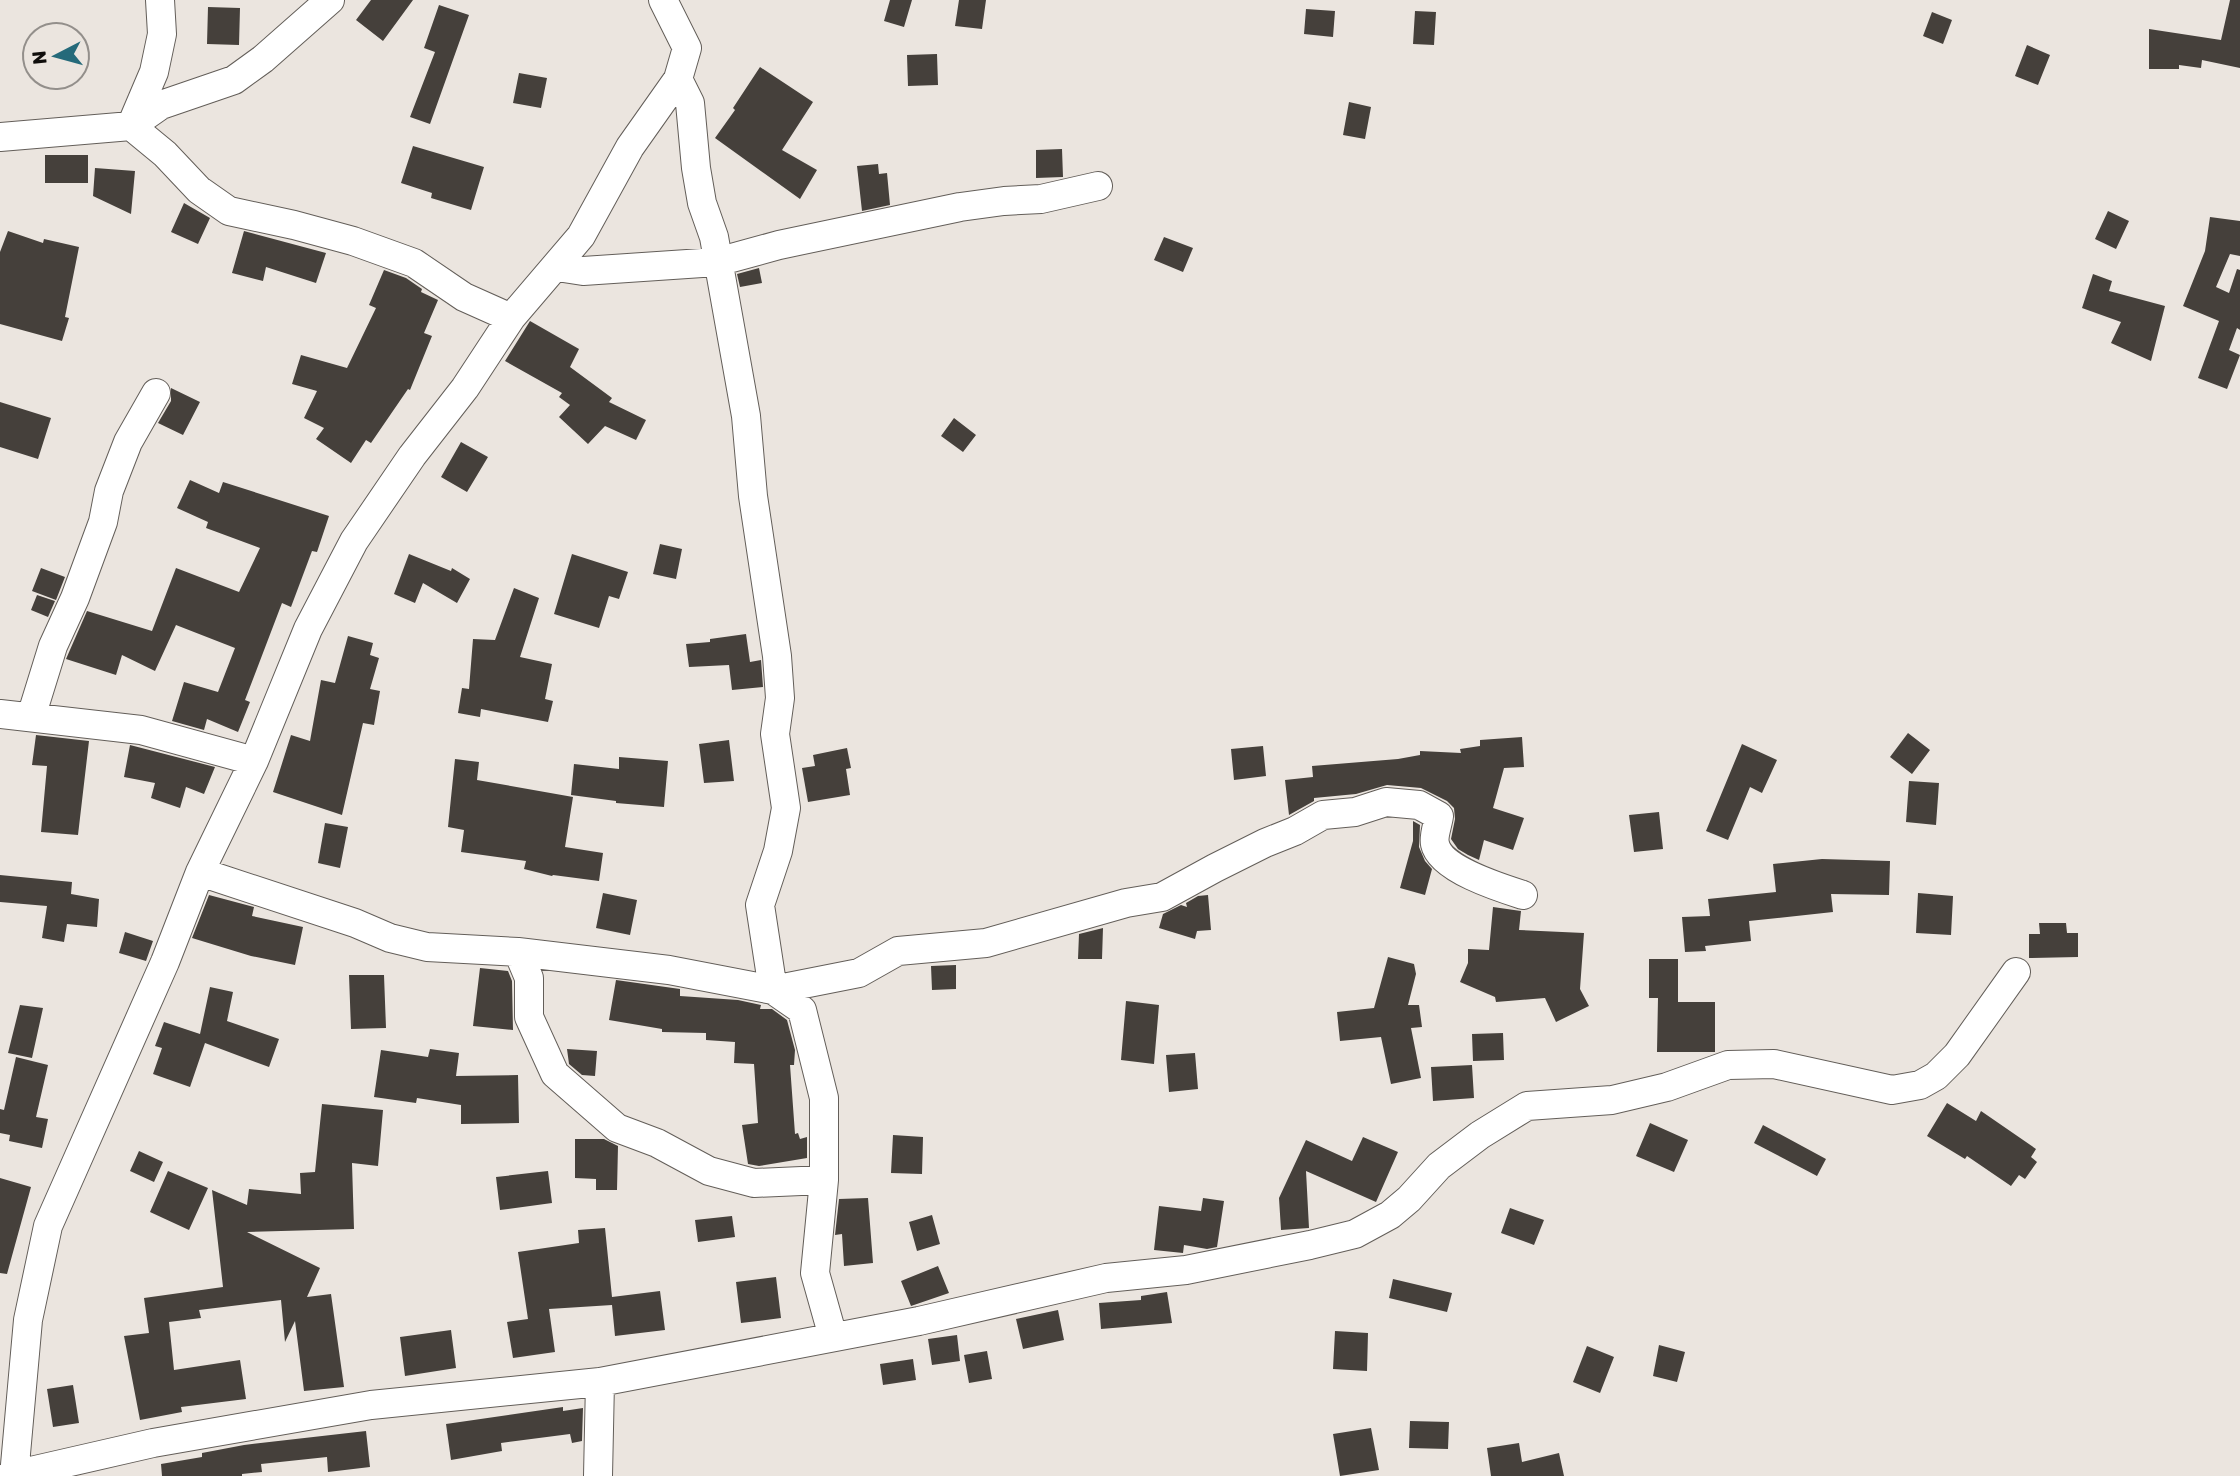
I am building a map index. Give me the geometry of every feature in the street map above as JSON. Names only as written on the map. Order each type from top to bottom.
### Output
[{"type":"street","points":[[131,126],[154,72],[162,34],[160,0]]},
{"type":"street","points":[[0,137],[131,126],[161,105],[234,80],[263,59],[330,0]]},
{"type":"street","points":[[663,0],[687,48],[678,79],[630,147],[581,236],[511,318],[465,388],[412,456],[354,541],[308,629],[254,761],[200,872],[165,962],[48,1226],[28,1320],[12,1476],[153,1443],[372,1405],[600,1382],[919,1321],[1106,1278],[1186,1270],[1355,1234],[1390,1215],[1409,1199],[1438,1166],[1480,1135],[1527,1107],[1612,1100],[1667,1087],[1728,1065],[1774,1064],[1892,1090],[1920,1086],[1936,1076],[1957,1055],[2016,972]]},
{"type":"street","points":[[678,79],[690,103],[702,203],[714,237],[746,416],[753,496],[776,656],[780,698],[775,734],[786,808],[778,850],[760,905],[773,990],[802,1010],[824,1098],[824,1180],[815,1273],[833,1337]]},
{"type":"street","points":[[131,126],[165,154],[199,190],[229,211],[353,241],[414,263],[464,297],[511,318]]},
{"type":"street","points":[[557,267],[583,271],[717,262],[779,245],[960,207],[1041,199],[1098,186]]},
{"type":"street","points":[[31,717],[53,646],[75,598],[103,522],[109,491],[128,442],[156,393]]},
{"type":"street","points":[[0,714],[141,730],[254,761]]},
{"type":"street","points":[[200,872],[355,923],[390,938],[427,947],[518,952],[669,970],[773,990],[859,973],[898,951],[986,943],[1126,903],[1162,897],[1323,815],[1355,812],[1386,802],[1419,805],[1439,816],[1435,844],[1443,858],[1492,885],[1523,895]]},
{"type":"street","points":[[518,952],[529,978],[529,1017],[555,1074],[617,1128],[657,1143],[709,1171],[754,1183],[824,1180]]},
{"type":"street","points":[[597,1476],[600,1382]]},
{"type":"building","points":[[371,0],[413,0],[383,41],[356,20]]},
{"type":"building","points":[[890,0],[912,0],[904,27],[884,21]]},
{"type":"building","points":[[959,0],[986,0],[982,29],[955,26]]},
{"type":"building","points":[[2230,0],[2240,0],[2240,68],[2202,60],[2201,68],[2179,65],[2179,69],[2149,69],[2149,29],[2221,40]]},
{"type":"building","points":[[439,5],[469,15],[430,124],[410,117],[435,52],[424,48]]},
{"type":"building","points":[[208,7],[240,8],[239,45],[207,44]]},
{"type":"building","points":[[1306,9],[1335,11],[1333,37],[1304,34]]},
{"type":"building","points":[[1415,11],[1436,12],[1434,45],[1413,44]]},
{"type":"building","points":[[1932,12],[1952,20],[1943,44],[1923,36]]},
{"type":"building","points":[[2027,45],[2050,55],[2038,85],[2015,76]]},
{"type":"building","points":[[937,54],[938,85],[908,86],[907,55]]},
{"type":"building","points":[[760,67],[813,102],[782,150],[817,170],[800,199],[715,138]]},
{"type":"building","points":[[519,73],[547,78],[541,108],[513,103]]},
{"type":"building","points":[[1349,102],[1371,107],[1365,139],[1343,135]]},
{"type":"building","points":[[413,146],[484,167],[471,210],[431,198],[432,193],[401,183]]},
{"type":"building","points":[[1062,149],[1063,177],[1036,178],[1036,150]]},
{"type":"building","points":[[45,155],[88,155],[88,183],[45,183]]},
{"type":"building","points":[[878,164],[879,174],[887,173],[890,205],[862,211],[857,166]]},
{"type":"building","points":[[95,168],[135,171],[131,214],[93,196]]},
{"type":"building","points":[[184,203],[210,218],[198,244],[171,232]]},
{"type":"building","points":[[2108,211],[2129,221],[2116,249],[2095,239]]},
{"type":"building","points":[[2210,217],[2240,221],[2240,256],[2230,254],[2216,287],[2229,293],[2237,269],[2240,270],[2240,330],[2237,328],[2229,350],[2240,355],[2227,389],[2198,378],[2219,321],[2183,306],[2205,251]]},
{"type":"building","points":[[8,231],[43,243],[44,239],[79,247],[65,317],[69,318],[62,341],[0,324],[0,252]]},
{"type":"building","points":[[244,231],[326,253],[316,283],[266,267],[263,281],[232,273]]},
{"type":"building","points":[[1164,237],[1193,248],[1183,272],[1154,260]]},
{"type":"building","points":[[759,268],[762,283],[740,287],[737,274]]},
{"type":"building","points":[[384,270],[406,278],[422,289],[421,292],[438,300],[424,333],[432,336],[410,390],[408,389],[371,443],[366,440],[351,463],[316,439],[324,428],[304,418],[317,391],[292,384],[301,355],[347,368],[376,308],[369,305]]},
{"type":"building","points":[[2093,274],[2112,281],[2109,291],[2165,306],[2151,361],[2111,343],[2121,322],[2082,308]]},
{"type":"building","points":[[530,321],[579,349],[570,367],[612,398],[609,402],[646,420],[636,440],[605,426],[588,444],[559,417],[570,405],[559,397],[562,393],[505,361]]},
{"type":"building","points":[[171,388],[200,402],[183,435],[158,423],[171,401]]},
{"type":"building","points":[[0,402],[51,418],[38,459],[0,447]]},
{"type":"building","points":[[954,418],[976,435],[963,452],[941,436]]},
{"type":"building","points":[[461,442],[488,457],[467,492],[441,477]]},
{"type":"building","points":[[190,480],[219,493],[223,482],[329,516],[317,552],[312,551],[291,607],[282,603],[245,700],[250,702],[238,732],[207,719],[204,730],[172,721],[184,682],[218,692],[235,648],[176,625],[155,671],[122,655],[116,675],[66,659],[87,611],[152,631],[176,568],[239,592],[260,548],[206,528],[208,522],[177,508]]},
{"type":"building","points":[[660,544],[682,549],[676,579],[653,574]]},
{"type":"building","points":[[409,554],[451,571],[452,568],[470,579],[457,603],[423,583],[415,603],[394,594]]},
{"type":"building","points":[[572,554],[628,572],[619,599],[609,596],[599,628],[554,614]]},
{"type":"building","points":[[41,568],[65,577],[56,600],[32,591]]},
{"type":"building","points":[[514,588],[539,598],[520,657],[552,664],[545,699],[553,701],[548,722],[481,709],[480,717],[458,713],[462,688],[469,689],[473,639],[495,640]]},
{"type":"building","points":[[37,595],[55,601],[48,617],[31,610]]},
{"type":"building","points":[[746,634],[750,662],[761,660],[763,687],[732,690],[729,665],[689,667],[686,644]]},
{"type":"building","points":[[348,636],[373,643],[370,655],[379,658],[370,689],[380,691],[374,725],[363,723],[342,815],[273,792],[291,735],[310,741],[321,680],[335,683]]},
{"type":"building","points":[[1908,733],[1930,750],[1912,774],[1890,757]]},
{"type":"building","points":[[36,735],[89,741],[78,835],[41,832],[47,766],[32,765]]},
{"type":"building","points":[[1522,737],[1524,767],[1504,768],[1493,808],[1524,818],[1513,850],[1484,840],[1479,860],[1458,849],[1451,839],[1454,808],[1447,801],[1421,788],[1387,785],[1356,794],[1314,798],[1314,801],[1289,815],[1285,780],[1313,777],[1312,766],[1398,759],[1420,755],[1420,751],[1461,753],[1460,749],[1480,746],[1480,740]]},
{"type":"building","points":[[729,740],[734,781],[704,783],[699,744]]},
{"type":"building","points":[[1742,744],[1777,760],[1762,793],[1750,787],[1728,840],[1706,831]]},
{"type":"building","points":[[130,745],[215,767],[204,794],[186,787],[180,808],[151,798],[155,783],[124,777]]},
{"type":"building","points":[[1263,746],[1266,776],[1234,780],[1231,749]]},
{"type":"building","points":[[847,748],[851,768],[846,769],[850,795],[808,802],[802,768],[815,766],[813,755]]},
{"type":"building","points":[[619,757],[668,761],[664,807],[616,803],[571,795],[574,764],[619,769]]},
{"type":"building","points":[[455,759],[479,762],[477,780],[573,797],[565,847],[603,853],[599,881],[552,876],[524,869],[526,861],[461,852],[464,830],[448,827]]},
{"type":"building","points":[[1909,781],[1939,783],[1936,825],[1906,822]]},
{"type":"building","points":[[1659,812],[1663,849],[1634,852],[1629,815]]},
{"type":"building","points":[[1413,821],[1420,825],[1419,847],[1432,869],[1425,895],[1400,888],[1413,841]]},
{"type":"building","points":[[325,823],[348,827],[340,868],[318,863]]},
{"type":"building","points":[[1822,859],[1890,861],[1889,895],[1831,894],[1833,912],[1749,921],[1751,941],[1705,946],[1706,951],[1685,952],[1682,917],[1710,916],[1708,899],[1776,892],[1773,864]]},
{"type":"building","points":[[0,875],[72,882],[71,894],[99,899],[97,927],[67,924],[64,942],[42,938],[47,906],[0,902]]},
{"type":"building","points":[[603,893],[637,900],[630,935],[596,928]]},
{"type":"building","points":[[1918,893],[1953,896],[1951,935],[1916,933]]},
{"type":"building","points":[[209,895],[254,907],[252,916],[303,927],[295,965],[251,956],[192,938]]},
{"type":"building","points":[[1208,895],[1211,930],[1197,931],[1195,939],[1159,928],[1163,914],[1181,905],[1187,907],[1186,903],[1198,896]]},
{"type":"building","points":[[1493,907],[1521,911],[1519,930],[1584,933],[1580,989],[1589,1006],[1556,1022],[1545,998],[1496,1002],[1495,997],[1460,982],[1468,963],[1468,949],[1489,950]]},
{"type":"building","points":[[2039,923],[2066,923],[2067,933],[2078,933],[2078,957],[2029,958],[2029,934],[2040,934]]},
{"type":"building","points":[[1103,928],[1102,959],[1078,959],[1079,934]]},
{"type":"building","points":[[125,932],[153,941],[146,961],[119,953]]},
{"type":"building","points":[[1388,957],[1414,964],[1416,974],[1408,1005],[1419,1005],[1422,1027],[1411,1028],[1421,1078],[1391,1084],[1381,1037],[1340,1041],[1337,1012],[1374,1008]]},
{"type":"building","points":[[1649,959],[1678,959],[1678,1002],[1715,1002],[1715,1052],[1657,1052],[1658,998],[1649,998]]},
{"type":"building","points":[[956,965],[956,989],[932,990],[931,966]]},
{"type":"building","points":[[480,968],[508,971],[512,981],[513,1030],[473,1026]]},
{"type":"building","points":[[349,975],[384,975],[386,1028],[351,1029]]},
{"type":"building","points":[[616,980],[680,989],[680,996],[738,1000],[761,1005],[760,1009],[772,1009],[787,1020],[795,1050],[794,1065],[790,1065],[795,1134],[798,1133],[800,1139],[807,1137],[807,1158],[759,1166],[748,1164],[742,1125],[758,1123],[754,1064],[734,1063],[735,1042],[706,1040],[706,1033],[662,1032],[662,1029],[609,1020]]},
{"type":"building","points":[[210,987],[233,992],[227,1021],[279,1039],[269,1067],[205,1043],[190,1087],[153,1074],[162,1048],[155,1046],[164,1022],[200,1034]]},
{"type":"building","points":[[1126,1001],[1159,1005],[1154,1064],[1121,1060]]},
{"type":"building","points":[[20,1005],[43,1008],[32,1058],[8,1053]]},
{"type":"building","points":[[1503,1033],[1504,1060],[1473,1061],[1472,1034]]},
{"type":"building","points":[[430,1049],[459,1053],[456,1076],[518,1075],[519,1123],[461,1124],[461,1105],[417,1098],[416,1103],[374,1097],[381,1050],[428,1057]]},
{"type":"building","points":[[567,1049],[597,1051],[595,1076],[582,1075],[569,1064]]},
{"type":"building","points":[[1195,1053],[1198,1089],[1169,1092],[1166,1055]]},
{"type":"building","points":[[16,1057],[48,1065],[36,1117],[48,1119],[42,1148],[9,1141],[10,1135],[0,1133],[0,1109],[4,1110]]},
{"type":"building","points":[[1472,1065],[1474,1098],[1433,1101],[1431,1067]]},
{"type":"building","points":[[1947,1103],[1976,1121],[1981,1111],[2036,1149],[2031,1157],[2037,1162],[2025,1179],[2019,1175],[2011,1186],[1967,1156],[1965,1159],[1927,1136]]},
{"type":"building","points":[[322,1104],[383,1110],[378,1166],[352,1163],[354,1229],[247,1232],[320,1268],[307,1297],[331,1294],[344,1387],[304,1391],[295,1321],[285,1342],[281,1300],[199,1310],[201,1318],[169,1322],[174,1370],[240,1360],[246,1399],[181,1407],[182,1412],[140,1420],[124,1336],[149,1333],[144,1298],[223,1287],[212,1190],[247,1205],[249,1189],[301,1194],[300,1173],[315,1172]]},
{"type":"building","points":[[1650,1123],[1688,1140],[1674,1172],[1636,1156]]},
{"type":"building","points":[[1763,1125],[1826,1159],[1817,1176],[1754,1143]]},
{"type":"building","points":[[893,1135],[923,1137],[922,1174],[891,1173]]},
{"type":"building","points":[[1363,1137],[1398,1152],[1376,1202],[1306,1171],[1309,1228],[1281,1230],[1279,1198],[1306,1140],[1352,1161]]},
{"type":"building","points":[[575,1139],[604,1139],[618,1146],[617,1190],[596,1190],[596,1179],[575,1178]]},
{"type":"building","points":[[139,1151],[163,1162],[154,1182],[130,1171]]},
{"type":"building","points":[[168,1171],[208,1188],[189,1230],[150,1212]]},
{"type":"building","points":[[548,1171],[552,1203],[500,1210],[496,1177]]},
{"type":"building","points":[[0,1178],[31,1187],[7,1274],[0,1273]]},
{"type":"building","points":[[868,1198],[873,1263],[844,1266],[842,1234],[835,1235],[839,1199]]},
{"type":"building","points":[[1203,1198],[1224,1201],[1217,1247],[1207,1249],[1184,1245],[1183,1253],[1154,1250],[1159,1206],[1201,1211]]},
{"type":"building","points":[[1510,1208],[1544,1220],[1534,1245],[1501,1233]]},
{"type":"building","points":[[932,1215],[940,1244],[917,1251],[909,1222]]},
{"type":"building","points":[[732,1216],[735,1237],[698,1242],[695,1220]]},
{"type":"building","points":[[605,1228],[612,1297],[660,1291],[665,1330],[615,1336],[612,1305],[549,1309],[555,1352],[513,1358],[507,1322],[528,1319],[518,1252],[579,1243],[578,1230]]},
{"type":"building","points":[[938,1266],[949,1293],[911,1306],[901,1281]]},
{"type":"building","points":[[776,1277],[781,1318],[741,1323],[736,1282]]},
{"type":"building","points":[[1393,1279],[1452,1293],[1447,1312],[1389,1298]]},
{"type":"building","points":[[1167,1292],[1172,1323],[1101,1329],[1099,1303],[1141,1300],[1141,1296]]},
{"type":"building","points":[[1058,1310],[1064,1340],[1023,1349],[1016,1319]]},
{"type":"building","points":[[451,1330],[456,1368],[405,1376],[400,1337]]},
{"type":"building","points":[[1335,1331],[1368,1333],[1367,1371],[1333,1369]]},
{"type":"building","points":[[957,1335],[960,1361],[932,1365],[928,1339]]},
{"type":"building","points":[[1659,1345],[1685,1352],[1677,1382],[1653,1376]]},
{"type":"building","points":[[1587,1346],[1614,1357],[1600,1393],[1573,1382]]},
{"type":"building","points":[[987,1351],[992,1379],[969,1383],[964,1355]]},
{"type":"building","points":[[913,1359],[916,1380],[883,1385],[880,1364]]},
{"type":"building","points":[[73,1385],[79,1423],[53,1427],[47,1389]]},
{"type":"building","points":[[563,1407],[563,1411],[583,1408],[582,1441],[572,1443],[570,1434],[501,1443],[502,1451],[451,1460],[446,1424]]},
{"type":"building","points":[[1410,1421],[1449,1422],[1448,1449],[1409,1448]]},
{"type":"building","points":[[1371,1428],[1379,1470],[1340,1476],[1333,1434]]},
{"type":"building","points":[[366,1431],[370,1467],[328,1472],[327,1457],[261,1464],[262,1472],[242,1476],[162,1476],[161,1464],[202,1457],[202,1453],[244,1445]]},
{"type":"building","points":[[1519,1443],[1522,1462],[1559,1453],[1564,1476],[1491,1476],[1487,1448]]}]
